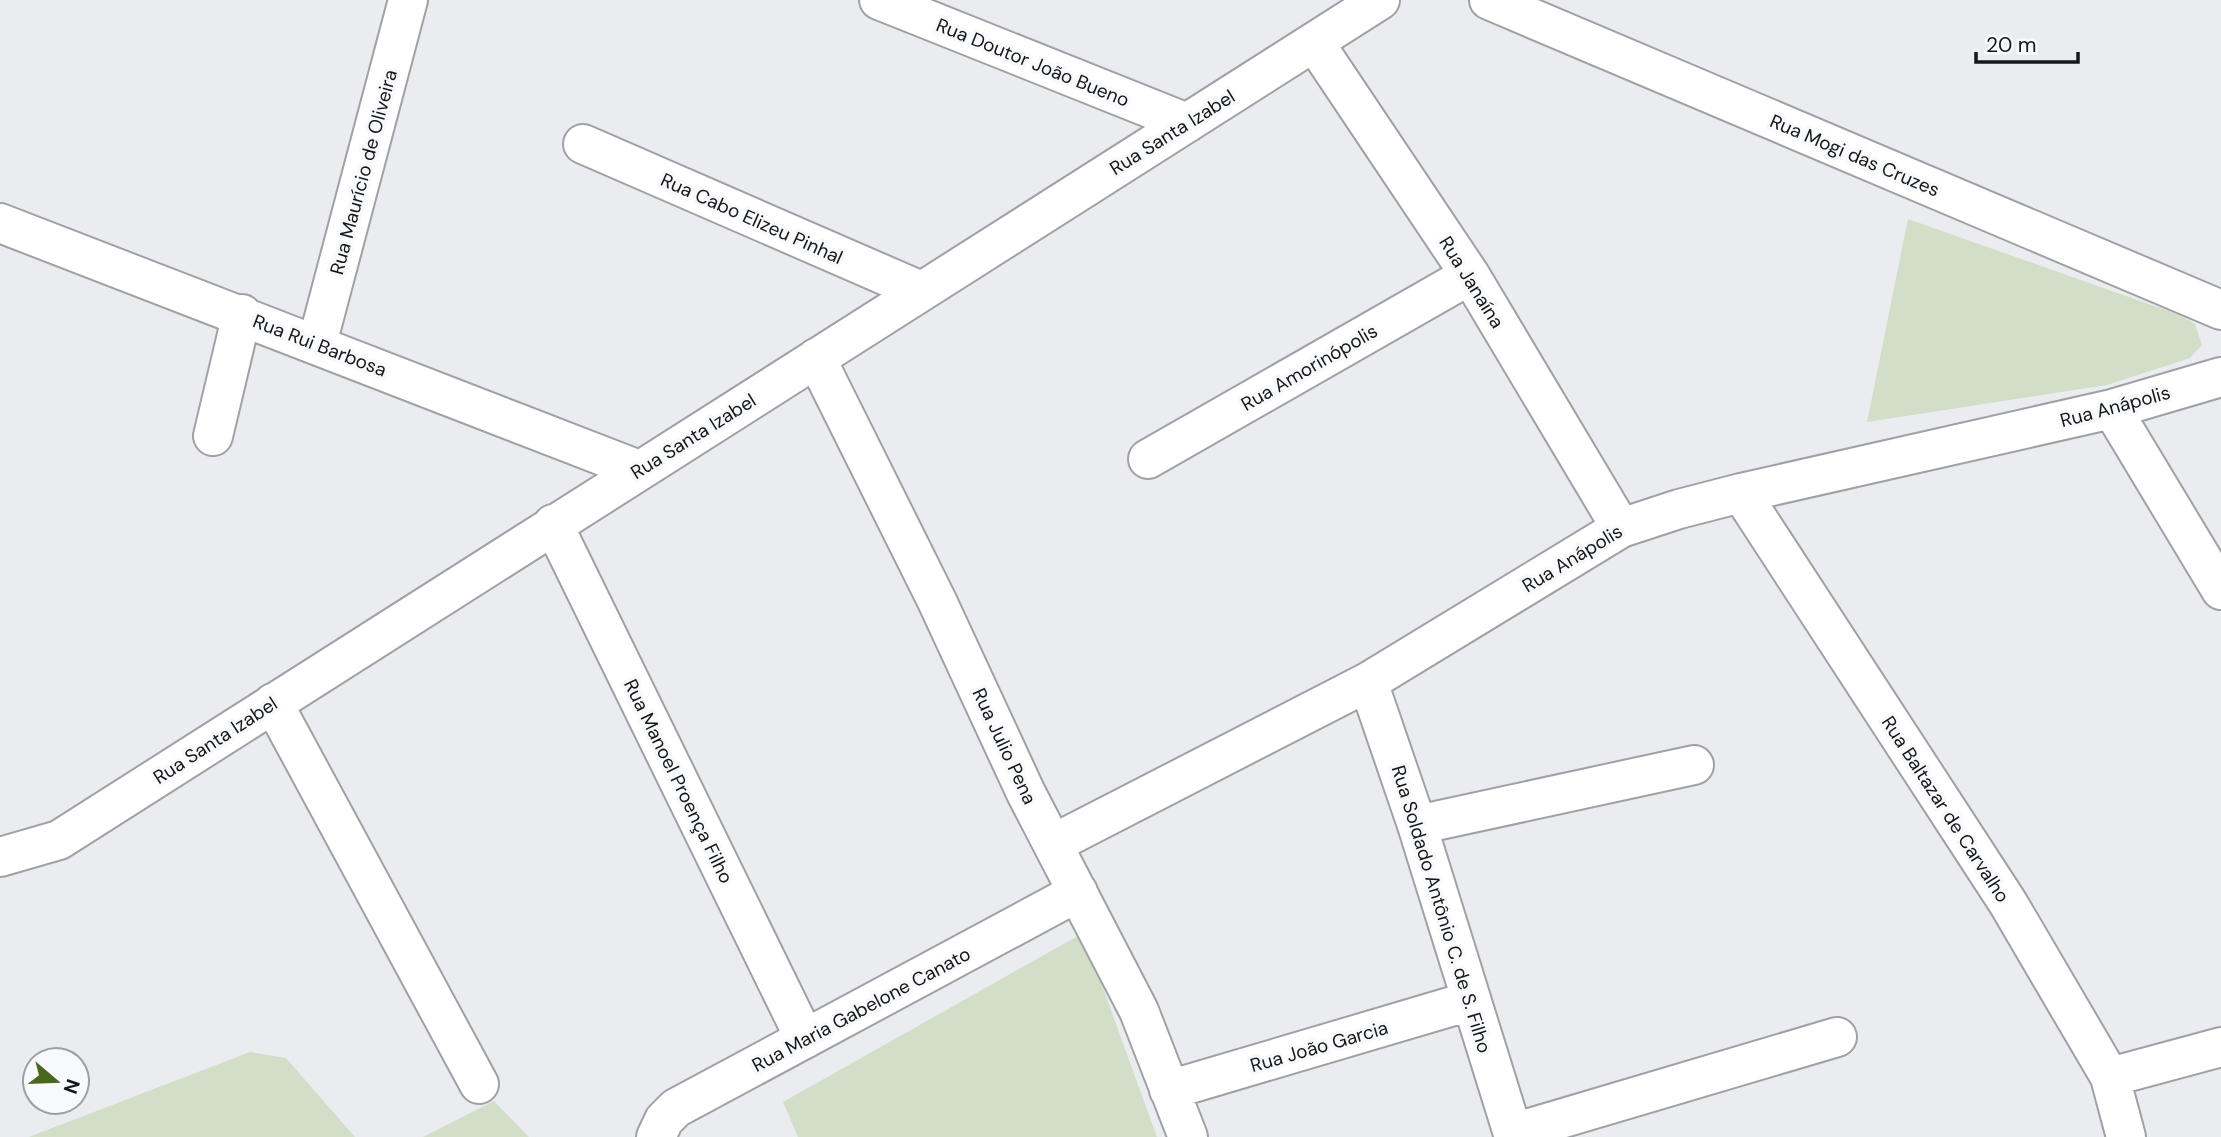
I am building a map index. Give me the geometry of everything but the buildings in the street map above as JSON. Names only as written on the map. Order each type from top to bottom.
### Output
[{"type":"street","name":"Rua Maurício de Oliveira","points":[[317,344],[408,0]]},
{"type":"street","name":"Rua Doutor João Bueno","points":[[879,0],[957,15],[1187,123]]},
{"type":"street","name":"Rua Santa Izabel","points":[[0,857],[59,840],[1380,0]]},
{"type":"street","name":"Rua Mogi das Cruzes","points":[[1489,0],[2221,310]]},
{"type":"street","name":"Rua Janaína","points":[[1314,42],[1470,275],[1621,528]]},
{"type":"street","name":"Rua Cabo Elizeu Pinhal","points":[[583,144],[921,291]]},
{"type":"street","name":"Rua Rui Barbosa","points":[[0,223],[242,314],[639,470]]},
{"type":"street","name":"Rua Amorinópolis","points":[[1148,459],[1470,275]]},
{"type":"street","points":[[213,436],[242,314]]},
{"type":"street","name":"Rua Julio Pena","points":[[816,358],[937,601],[1026,793],[1139,1011],[1188,1137]]},
{"type":"street","name":"Rua Anápolis","points":[[1053,844],[1368,682],[1621,528],[1741,493],[2112,409],[2221,377]]},
{"type":"street","points":[[2112,409],[2221,590]]},
{"type":"street","name":"Rua Baltazar de Carvalho","points":[[1741,493],[2008,903],[2110,1077],[2126,1137]]},
{"type":"street","name":"Rua Manoel Proença Filho","points":[[553,524],[805,1039]]},
{"type":"street","name":"Rua Soldado Antônio C. de S. Filho","points":[[1368,682],[1417,825],[1513,1135]]},
{"type":"street","points":[[273,703],[479,1084]]},
{"type":"street","points":[[1417,825],[1694,765]]},
{"type":"street","name":"Rua Maria Gabelone Canato","points":[[656,1137],[664,1120],[676,1108],[1078,892]]},
{"type":"street","name":"Rua João Garcia","points":[[1169,1090],[1470,1001]]},
{"type":"street","points":[[1513,1135],[1837,1037]]},
{"type":"street","points":[[2110,1077],[2221,1047]]},
{"type":"green space","points":[[1908,219],[2177,314],[2195,324],[2202,345],[2190,358],[2107,385],[1867,422]]},
{"type":"green space","points":[[1083,933],[1157,1137],[798,1137],[783,1102]]},
{"type":"green space","points":[[250,1052],[286,1058],[355,1137],[29,1137],[84,1116],[91,1116],[91,1113]]},
{"type":"green space","points":[[494,1101],[529,1137],[423,1137]]}]
